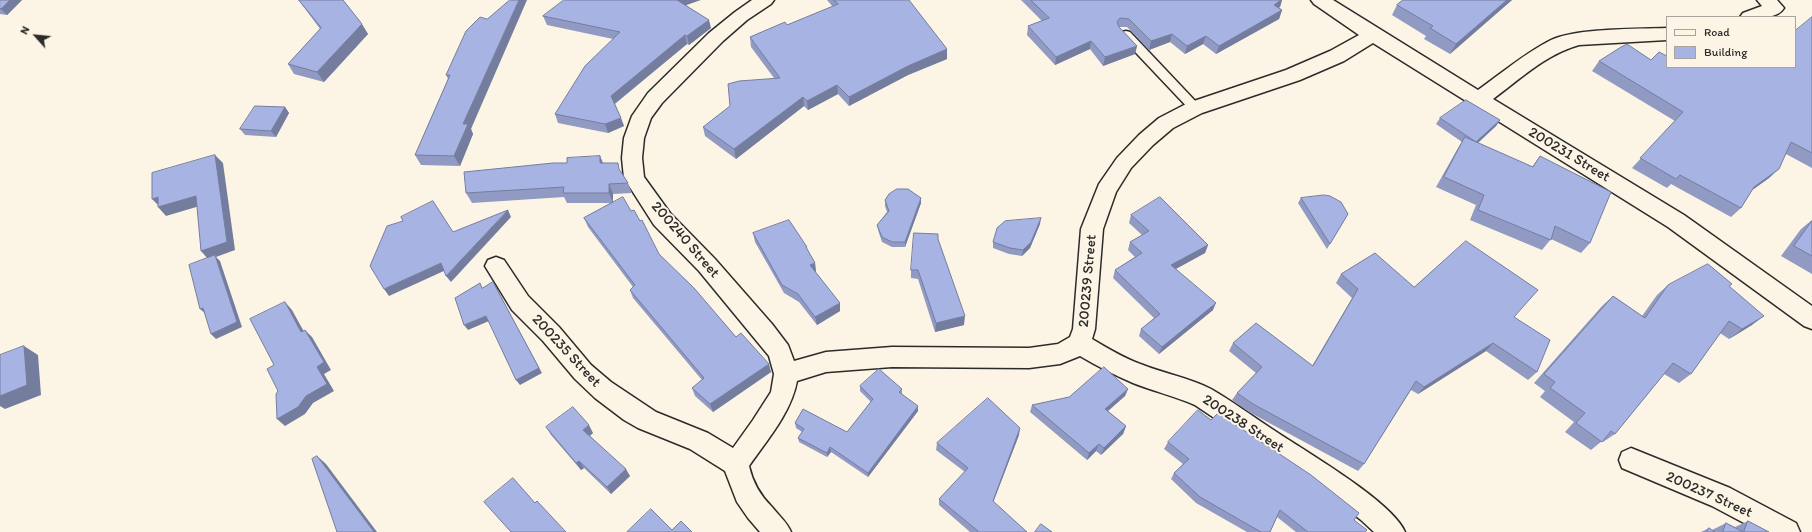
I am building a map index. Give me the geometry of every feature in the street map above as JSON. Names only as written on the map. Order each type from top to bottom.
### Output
[{"type":"street","name":"200240 Street","points":[[765,0],[741,16],[716,37],[655,98],[642,116],[634,138],[632,158],[634,178],[662,219],[707,265],[764,331],[780,352],[786,374]]},
{"type":"street","name":"200231 Street","points":[[1320,0],[1373,35],[1664,214],[1812,319]]},
{"type":"street","points":[[1751,16],[1770,4]]},
{"type":"street","points":[[1478,100],[1537,57],[1559,44],[1579,39],[1666,34]]},
{"type":"street","name":"200239 Street","points":[[786,374],[826,362],[842,360],[892,357],[1029,358],[1060,354],[1079,343],[1084,329],[1092,229],[1106,190],[1124,163],[1146,140],[1166,123],[1195,108],[1293,75],[1337,56],[1373,35]]},
{"type":"street","name":"200235 Street","points":[[496,266],[520,303],[551,334],[583,372],[603,390],[633,412],[647,420],[699,441],[736,464]]},
{"type":"street","name":"200238 Street","points":[[1079,343],[1112,363],[1140,375],[1175,385],[1203,397],[1336,486],[1370,511],[1392,532]]},
{"type":"street","points":[[778,532],[756,510],[744,492],[738,478],[736,464],[762,428],[782,395],[786,374]]},
{"type":"street","name":"200237 Street","points":[[1630,460],[1721,497],[1787,532]]},
{"type":"lane","points":[[1122,31],[1195,108]]},
{"type":"building","points":[[0,0],[10,0],[1,9]]},
{"type":"building","points":[[299,0],[343,0],[362,24],[317,72],[288,64],[321,28]]},
{"type":"building","points":[[510,0],[519,0],[463,124],[468,124],[454,156],[415,155],[450,75],[446,75],[466,31],[480,17],[487,19]]},
{"type":"building","points":[[564,0],[677,0],[709,20],[687,36],[685,35],[611,96],[621,118],[605,124],[555,114],[585,66],[620,32],[543,16]]},
{"type":"building","points":[[834,0],[909,0],[947,49],[908,66],[849,97],[837,85],[807,101],[803,97],[734,149],[703,127],[730,106],[728,84],[739,81],[780,78],[750,37],[785,22],[787,25],[838,4]]},
{"type":"building","points":[[1031,0],[1281,0],[1274,5],[1282,10],[1219,46],[1206,36],[1187,46],[1172,34],[1151,41],[1129,19],[1120,18],[1117,22],[1119,27],[1137,46],[1105,57],[1091,41],[1056,57],[1028,26],[1049,18]]},
{"type":"building","points":[[1403,0],[1507,0],[1456,44],[1430,28],[1433,26],[1397,5]]},
{"type":"building","points":[[1812,17],[1812,153],[1791,142],[1779,169],[1754,187],[1741,208],[1680,175],[1676,179],[1640,158],[1683,112],[1599,61],[1627,44],[1651,60],[1659,52],[1666,56],[1666,68],[1796,68],[1796,30]]},
{"type":"building","points":[[1466,100],[1500,120],[1476,142],[1440,118]]},
{"type":"building","points":[[255,106],[285,107],[271,131],[240,129]]},
{"type":"building","points":[[1465,137],[1533,167],[1540,156],[1611,192],[1590,243],[1555,226],[1551,240],[1478,210],[1484,195],[1444,177]]},
{"type":"building","points":[[215,155],[227,242],[201,251],[196,196],[158,207],[158,197],[152,199],[152,173]]},
{"type":"building","points":[[600,156],[600,163],[618,163],[619,169],[628,183],[609,184],[609,193],[563,193],[564,187],[466,193],[464,172],[553,163],[567,163],[567,158]]},
{"type":"building","points":[[897,189],[908,189],[921,198],[905,242],[892,242],[882,237],[877,225],[889,211],[885,200],[889,194]]},
{"type":"building","points":[[1324,195],[1330,196],[1341,202],[1348,214],[1330,244],[1301,198]]},
{"type":"building","points":[[623,197],[631,211],[634,210],[640,221],[642,220],[659,254],[694,288],[736,337],[741,333],[769,364],[710,404],[692,388],[704,378],[630,290],[635,285],[584,218]]},
{"type":"building","points":[[1160,197],[1208,245],[1171,265],[1216,303],[1162,347],[1141,329],[1160,314],[1115,270],[1142,253],[1130,242],[1149,231],[1131,215]]},
{"type":"building","points":[[433,201],[453,232],[508,210],[446,276],[441,263],[384,289],[370,266],[387,226],[403,221],[401,217]]},
{"type":"building","points":[[1041,218],[1031,242],[1023,250],[1010,248],[993,242],[997,228],[1005,221]]},
{"type":"building","points":[[789,220],[807,247],[815,263],[810,265],[840,303],[815,317],[798,294],[782,285],[753,233]]},
{"type":"building","points":[[1812,221],[1812,256],[1794,246]]},
{"type":"building","points":[[914,233],[938,234],[938,239],[965,316],[936,323],[918,270],[911,270]]},
{"type":"building","points":[[1466,241],[1538,290],[1514,317],[1550,340],[1537,372],[1493,343],[1424,387],[1416,381],[1364,464],[1253,404],[1237,393],[1262,367],[1233,343],[1256,323],[1313,366],[1358,289],[1341,274],[1375,253],[1414,287]]},
{"type":"building","points":[[215,255],[237,322],[211,334],[203,308],[200,309],[189,265]]},
{"type":"building","points":[[1708,264],[1732,284],[1729,286],[1764,316],[1742,329],[1729,321],[1691,374],[1673,363],[1615,434],[1611,431],[1602,442],[1576,423],[1585,413],[1550,388],[1555,382],[1544,374],[1613,296],[1645,318],[1668,285]]},
{"type":"building","points":[[493,282],[539,368],[516,380],[486,316],[464,325],[455,298],[480,283],[482,288]]},
{"type":"building","points":[[285,302],[301,332],[305,330],[324,362],[317,367],[327,384],[306,396],[298,407],[277,419],[276,394],[278,391],[267,369],[274,365],[250,319]]},
{"type":"building","points":[[24,346],[27,385],[0,396],[0,355]]},
{"type":"building","points":[[1104,367],[1128,389],[1105,409],[1126,426],[1104,448],[1099,444],[1089,453],[1032,405],[1069,397]]},
{"type":"building","points":[[879,369],[902,389],[899,392],[918,406],[868,473],[830,447],[827,453],[798,438],[804,429],[795,423],[803,409],[847,432],[873,399],[860,386]]},
{"type":"building","points":[[988,398],[1020,428],[993,501],[1027,532],[977,532],[978,531],[939,499],[968,468],[937,443]]},
{"type":"building","points":[[573,407],[589,425],[583,430],[626,469],[607,487],[579,461],[576,463],[546,427]]},
{"type":"building","points":[[1198,410],[1211,420],[1218,413],[1311,475],[1359,513],[1354,520],[1367,530],[1365,532],[1308,532],[1280,510],[1270,532],[1261,532],[1200,497],[1174,473],[1189,459],[1168,442]]},
{"type":"building","points":[[317,456],[374,532],[337,532],[312,459]]},
{"type":"building","points":[[513,478],[535,503],[537,501],[566,532],[511,532],[484,502]]},
{"type":"building","points":[[651,509],[672,530],[681,521],[692,532],[627,532]]},
{"type":"building","points":[[1748,521],[1769,532],[1744,532]]},
{"type":"building","points":[[1726,523],[1743,532],[1723,532]]},
{"type":"building","points":[[1041,524],[1052,532],[1035,532]]},
{"type":"building","points":[[1709,528],[1715,532],[1707,532]]}]
